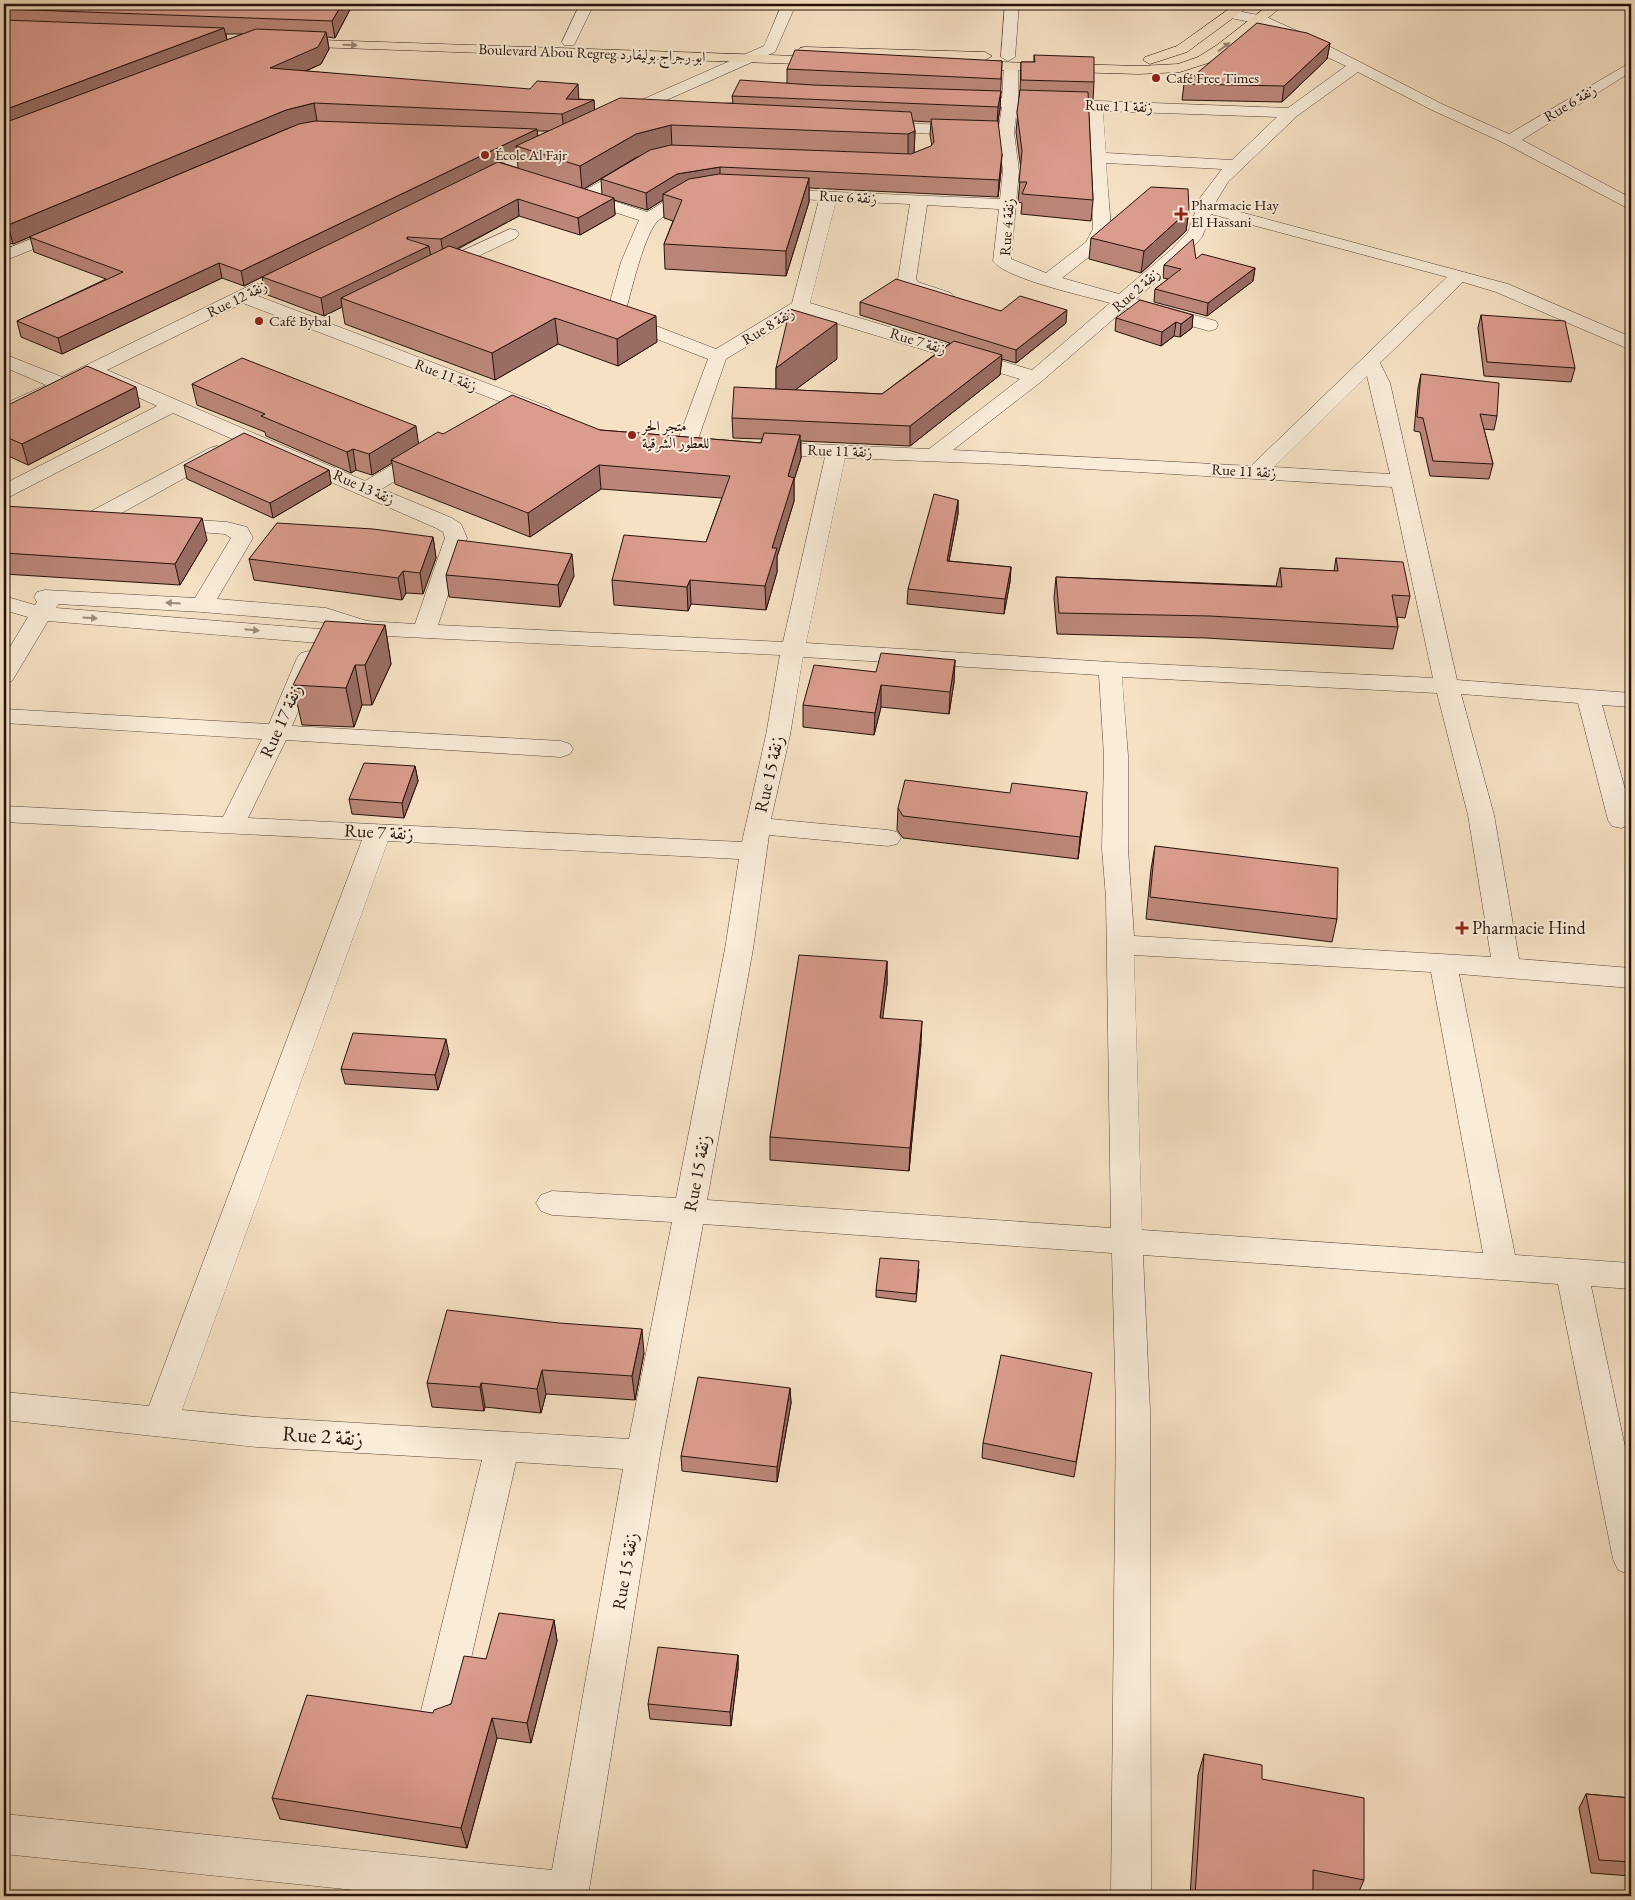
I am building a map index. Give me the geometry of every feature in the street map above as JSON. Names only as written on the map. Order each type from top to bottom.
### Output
[{"type":"main road","points":[[1231,14],[1245,4]]},
{"type":"main road","name":"Boulevard Abou Regreg ابو رجراج بوليفارد","points":[[1231,14],[1182,48],[1160,58],[1107,61],[1009,62],[745,59],[305,43],[279,37],[318,32],[770,49],[1009,62],[1139,70],[1180,68],[1203,60],[1222,48],[1278,4]]},
{"type":"main road","points":[[305,43],[318,32]]},
{"type":"street","points":[[568,42],[588,4]]},
{"type":"street","points":[[602,123],[770,49],[789,4]]},
{"type":"street","name":"Rue 4 زنقة","points":[[1012,4],[1009,62],[1010,103],[1006,132],[1011,171],[1002,261],[1010,267],[1048,280],[1209,325]]},
{"type":"street","points":[[1231,14],[1259,19],[1358,65],[1437,108],[1510,140],[1631,205]]},
{"type":"street","name":"Rue 2 زنقة","points":[[934,455],[1035,377],[1124,301],[1196,233],[1204,207],[1212,190],[1237,164],[1291,114],[1358,65]]},
{"type":"street","name":"Rue 6 زنقة","points":[[1510,140],[1631,66]]},
{"type":"street","points":[[710,74],[735,81]]},
{"type":"street","name":"Rue 1 زنقة 1","points":[[951,101],[1095,105],[1291,114]]},
{"type":"street","points":[[1048,280],[1093,245],[1102,229],[1095,105]]},
{"type":"street","points":[[620,115],[650,117]]},
{"type":"street","points":[[859,126],[920,136],[1006,132]]},
{"type":"street","points":[[463,189],[565,139],[527,137]]},
{"type":"street","points":[[1099,158],[1237,164]]},
{"type":"street","points":[[585,197],[650,160]]},
{"type":"street","points":[[498,171],[518,177]]},
{"type":"street","points":[[566,191],[648,218]]},
{"type":"street","points":[[615,316],[630,262],[648,218],[684,197],[713,191]]},
{"type":"street","name":"Rue 6 زنقة","points":[[760,193],[1008,204]]},
{"type":"street","name":"Rue 8 زنقة","points":[[718,356],[800,306],[829,196]]},
{"type":"street","points":[[918,200],[907,280],[912,286],[923,291],[961,301]]},
{"type":"street","points":[[1204,207],[1460,275],[1512,292],[1631,344]]},
{"type":"street","points":[[4,256],[86,221]]},
{"type":"street","points":[[420,277],[510,234]]},
{"type":"street","points":[[455,259],[484,269]]},
{"type":"street","points":[[1257,472],[1371,363],[1397,334],[1460,275]]},
{"type":"street","name":"Rue 12 زنقة","points":[[4,411],[91,371],[278,279]]},
{"type":"street","name":"Rue 11 زنقة","points":[[242,296],[322,327],[507,406],[560,418]]},
{"type":"street","name":"Rue 7 زنقة","points":[[800,306],[1035,377]]},
{"type":"street","points":[[596,310],[718,356],[686,444]]},
{"type":"street","points":[[322,327],[340,318]]},
{"type":"street","points":[[4,360],[61,384]]},
{"type":"street","points":[[1371,363],[1380,383],[1447,686],[1481,816],[1507,967]]},
{"type":"street","name":"Rue 13 زنقة","points":[[91,371],[367,488],[444,523],[453,529],[456,538],[424,631]]},
{"type":"street","points":[[4,492],[172,406]]},
{"type":"street","points":[[202,605],[242,538],[239,532],[227,528],[85,519],[245,436]]},
{"type":"street","points":[[367,488],[441,445]]},
{"type":"street","name":"Rue 11 زنقة","points":[[746,447],[934,455],[1402,481]]},
{"type":"street","name":"Rue 15 زنقة","points":[[569,1894],[643,1455],[739,949],[757,826],[778,735],[793,649],[836,451]]},
{"type":"street","points":[[4,603],[365,628],[793,649],[1110,669],[1447,686],[1631,700]]},
{"type":"street","points":[[47,605],[202,605],[322,625]]},
{"type":"street","points":[[4,676],[47,605]]},
{"type":"street","name":"Rue 17 زنقة","points":[[232,825],[278,731],[322,625]]},
{"type":"street","points":[[1110,669],[1116,756],[1115,849],[1134,1411],[1131,1896]]},
{"type":"street","points":[[1588,696],[1621,820]]},
{"type":"street","points":[[4,716],[561,749]]},
{"type":"street","name":"Rue 7 زنقة","points":[[4,814],[754,851]]},
{"type":"street","points":[[757,826],[888,838]]},
{"type":"street","points":[[160,1422],[378,832]]},
{"type":"street","points":[[1119,946],[1443,963],[1631,978]]},
{"type":"street","points":[[1443,963],[1502,1268]]},
{"type":"street","points":[[552,1203],[690,1210],[1631,1276]]},
{"type":"street","points":[[1572,1273],[1631,1559]]},
{"type":"street","name":"Rue 2 زنقة","points":[[6,1412],[160,1422],[257,1432],[643,1455]]},
{"type":"street","points":[[440,1711],[502,1448]]},
{"type":"street","points":[[4,1834],[569,1894]]},
{"type":"building","points":[[4,4],[342,4],[332,21],[4,9]]},
{"type":"building","points":[[4,20],[224,28],[4,110]]},
{"type":"building","points":[[1257,23],[1307,33],[1330,43],[1284,86],[1184,84]]},
{"type":"building","points":[[256,29],[326,32],[318,47],[270,68],[530,89],[537,81],[578,84],[566,99],[594,100],[562,114],[314,103],[286,110],[8,225],[4,224],[4,123]]},
{"type":"building","points":[[795,50],[1002,61],[1001,79],[787,69]]},
{"type":"building","points":[[1034,55],[1094,57],[1094,82],[1021,80],[1021,62],[1035,62]]},
{"type":"building","points":[[740,80],[813,85],[1001,91],[998,107],[732,96]]},
{"type":"building","points":[[1020,90],[1088,92],[1093,200],[1022,194],[1027,182],[1019,182],[1022,151],[1017,112]]},
{"type":"building","points":[[620,98],[911,112],[915,131],[908,134],[671,125],[636,134],[580,166],[516,146]]},
{"type":"building","points":[[931,119],[998,121],[1002,154],[999,180],[720,167],[677,174],[646,193],[601,179],[650,150],[671,145],[911,154],[931,146],[934,142]]},
{"type":"building","points":[[315,121],[537,129],[241,271],[219,263],[58,338],[17,321],[123,272],[29,237],[299,124]]},
{"type":"building","points":[[498,162],[614,198],[578,218],[518,199],[441,239],[407,237],[407,239],[429,246],[321,298],[262,277]]},
{"type":"building","points":[[719,174],[809,178],[786,251],[664,244],[682,200],[663,194],[689,179]]},
{"type":"building","points":[[1151,187],[1188,189],[1189,210],[1144,251],[1091,238]]},
{"type":"building","points":[[1193,239],[1196,259],[1202,254],[1255,268],[1208,303],[1155,289],[1181,269],[1164,265]]},
{"type":"building","points":[[449,246],[656,316],[617,339],[555,318],[492,353],[341,298]]},
{"type":"building","points":[[896,279],[1001,311],[1020,296],[1067,310],[1016,350],[860,302]]},
{"type":"building","points":[[1140,300],[1193,315],[1181,324],[1176,322],[1162,332],[1116,318]]},
{"type":"building","points":[[790,309],[837,323],[776,368]]},
{"type":"building","points":[[1481,315],[1565,321],[1575,368],[1487,362]]},
{"type":"building","points":[[954,341],[1002,355],[910,426],[732,418],[734,387],[882,394]]},
{"type":"building","points":[[242,358],[416,426],[369,454],[353,449],[347,452],[261,416],[265,414],[192,384]]},
{"type":"building","points":[[87,366],[136,387],[22,444],[4,436],[4,407]]},
{"type":"building","points":[[1421,374],[1499,383],[1497,416],[1480,414],[1493,464],[1433,461],[1423,418],[1417,417]]},
{"type":"building","points":[[512,395],[600,430],[761,443],[764,433],[800,435],[788,476],[794,478],[772,548],[777,548],[765,586],[690,580],[687,587],[612,580],[624,535],[706,542],[730,476],[599,465],[528,513],[391,460],[438,432],[443,434]]},
{"type":"building","points":[[244,433],[329,470],[270,503],[184,465]]},
{"type":"building","points":[[934,494],[958,500],[947,561],[1011,567],[1005,599],[908,589]]},
{"type":"building","points":[[4,506],[202,518],[175,564],[4,553]]},
{"type":"building","points":[[277,523],[373,529],[433,537],[420,573],[403,571],[398,578],[249,559]]},
{"type":"building","points":[[458,540],[572,554],[558,585],[446,575]]},
{"type":"building","points":[[1336,558],[1403,562],[1410,596],[1392,595],[1398,627],[1210,616],[1059,613],[1056,577],[1282,587],[1280,568],[1338,571]]},
{"type":"building","points":[[325,621],[385,625],[365,665],[355,665],[346,688],[293,685]]},
{"type":"building","points":[[881,653],[955,660],[950,692],[881,685],[875,713],[803,705],[814,665],[876,672]]},
{"type":"building","points":[[364,763],[415,766],[402,803],[349,799]]},
{"type":"building","points":[[905,780],[1010,793],[1012,783],[1087,792],[1080,837],[903,816],[898,808]]},
{"type":"building","points":[[1155,846],[1338,868],[1337,919],[1150,897]]},
{"type":"building","points":[[799,955],[887,961],[880,1018],[922,1021],[910,1148],[770,1137]]},
{"type":"building","points":[[353,1033],[446,1039],[435,1075],[341,1069]]},
{"type":"building","points":[[880,1258],[919,1261],[916,1294],[876,1290]]},
{"type":"building","points":[[447,1310],[559,1323],[642,1329],[632,1376],[542,1370],[537,1389],[481,1383],[480,1387],[427,1383]]},
{"type":"building","points":[[1001,1355],[1092,1373],[1076,1462],[983,1443]]},
{"type":"building","points":[[698,1377],[790,1388],[777,1467],[681,1456]]},
{"type":"building","points":[[499,1613],[554,1620],[527,1723],[492,1718],[461,1828],[272,1798],[307,1695],[433,1713],[434,1710],[451,1704],[464,1656],[486,1659]]},
{"type":"building","points":[[658,1647],[738,1655],[730,1712],[648,1704]]},
{"type":"building","points":[[1204,1754],[1262,1765],[1262,1779],[1364,1798],[1364,1880],[1313,1870],[1313,1896],[1195,1896]]},
{"type":"building","points":[[1586,1794],[1631,1798],[1631,1862],[1599,1860]]},
{"type":"building","points":[[194,1892],[208,1896],[192,1896]]},
{"type":"place","name":"Café Free Times","points":[[1156,78]]},
{"type":"place","name":"École Al Fajr","points":[[485,155]]},
{"type":"place","name":"Pharmacie Hay El Hassani","points":[[1181,214]]},
{"type":"place","name":"Café Bybal","points":[[259,321]]},
{"type":"place","name":"متجر الحر للعطور الشرقية","points":[[632,435]]},
{"type":"place","name":"Pharmacie Hind","points":[[1462,928]]}]
